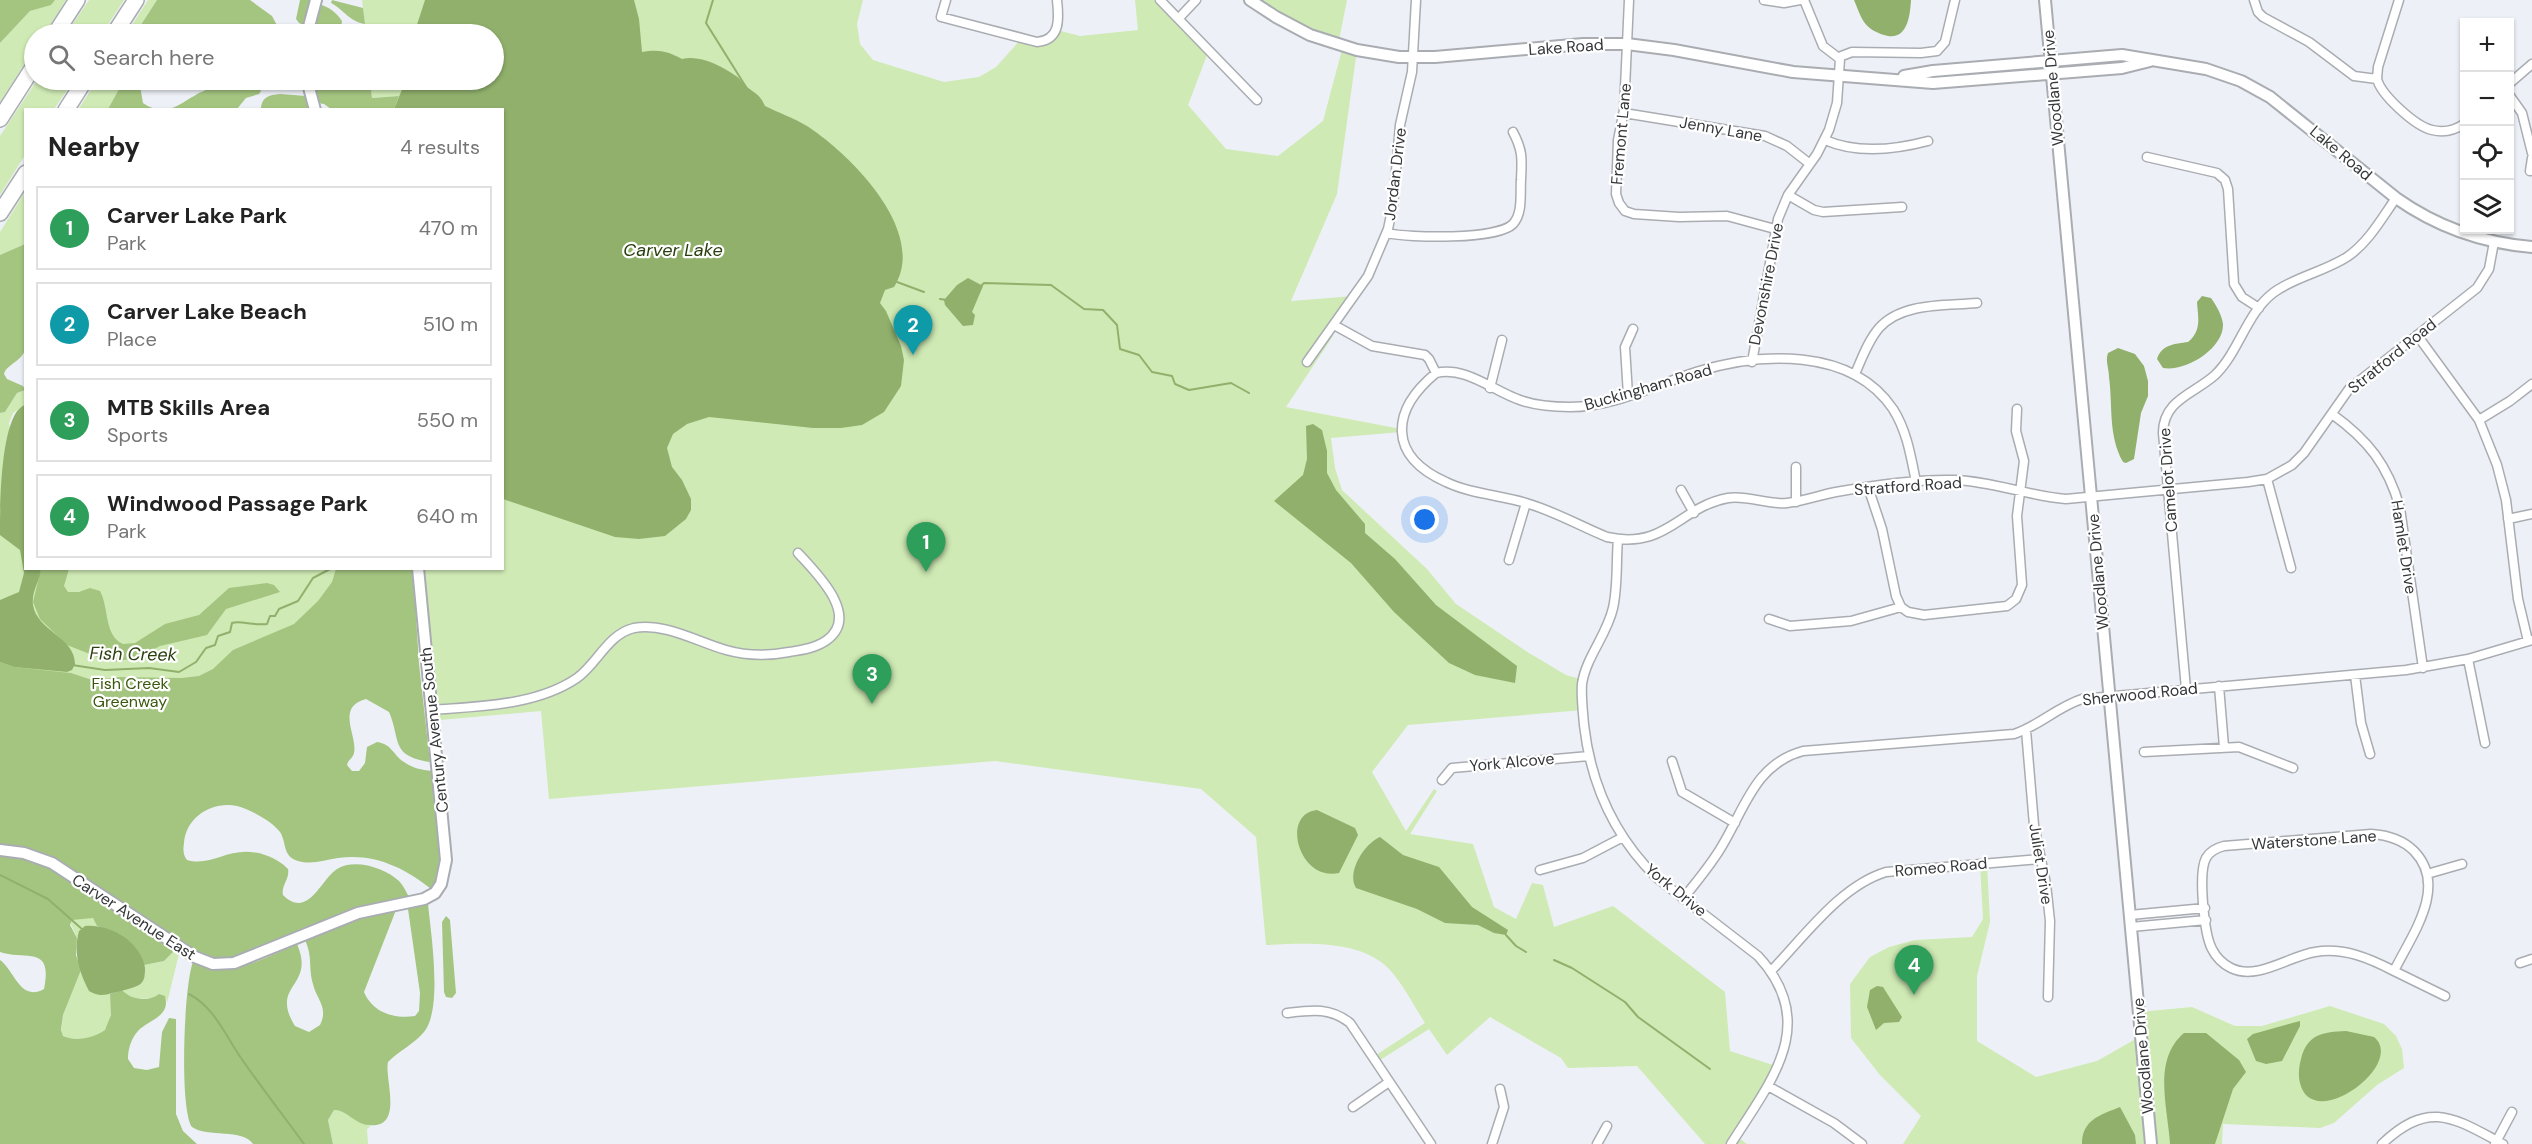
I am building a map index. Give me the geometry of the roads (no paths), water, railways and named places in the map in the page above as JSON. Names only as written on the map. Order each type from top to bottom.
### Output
[{"type":"highway","points":[[61,24],[77,0]]},
{"type":"highway","points":[[120,24],[136,0]]},
{"type":"highway","points":[[0,119],[24,82]]},
{"type":"highway","points":[[67,108],[79,90]]},
{"type":"highway","points":[[0,213],[24,176]]},
{"type":"street","points":[[310,24],[316,0]]},
{"type":"street","points":[[946,0],[941,17],[1037,42],[1047,39],[1057,30],[1059,18],[1057,0]]},
{"type":"street","points":[[1160,0],[1257,100]]},
{"type":"street","points":[[1179,18],[1196,0]]},
{"type":"street","name":"Lake Road","points":[[1250,0],[1294,27],[1332,43],[1377,54],[1413,57],[1627,44],[1674,50],[1769,69],[1839,77],[1892,78],[1933,83],[2122,68],[2150,61]]},
{"type":"street","name":"Jordan Drive","points":[[1307,362],[1368,276],[1387,233],[1393,205],[1400,125],[1411,82],[1416,0]]},
{"type":"street","name":"Fremont Lane","points":[[1629,0],[1624,113],[1618,138],[1616,194],[1619,203],[1625,211],[1634,214],[1674,217],[1727,216],[1776,230]]},
{"type":"street","points":[[1764,0],[1784,3],[1802,0],[1823,46],[1839,57],[1852,52],[1897,54],[1937,51],[1946,39],[1955,0]]},
{"type":"street","name":"Woodlane Drive","points":[[2045,0],[2151,1144]]},
{"type":"street","points":[[2253,0],[2261,15],[2303,38],[2351,74],[2360,78],[2377,79]]},
{"type":"street","points":[[2399,0],[2378,67],[2377,79],[2386,97],[2424,127],[2445,131],[2460,125]]},
{"type":"street","name":"Lake Road","points":[[1892,78],[1933,71],[2121,55],[2206,69],[2255,88],[2282,105],[2396,198],[2442,225],[2494,242],[2532,247]]},
{"type":"street","name":"Devonshire Drive","points":[[1752,362],[1776,230],[1788,195],[1825,140],[1834,116],[1839,57]]},
{"type":"street","points":[[2514,80],[2532,64]]},
{"type":"street","points":[[310,90],[314,108]]},
{"type":"street","points":[[2514,101],[2522,112],[2532,156],[2530,171]]},
{"type":"street","name":"Jenny Lane","points":[[1624,113],[1765,136],[1787,146],[1810,164]]},
{"type":"street","points":[[1387,233],[1429,238],[1495,232],[1510,226],[1516,219],[1520,208],[1522,151],[1513,132]]},
{"type":"street","points":[[1825,140],[1854,149],[1895,149],[1928,141]]},
{"type":"street","points":[[2147,157],[2212,171],[2224,180],[2228,189],[2234,284],[2242,297],[2259,308]]},
{"type":"street","points":[[1788,195],[1823,212],[1902,207]]},
{"type":"street","name":"Camelot Drive","points":[[2186,689],[2163,433],[2165,417],[2174,403],[2220,369],[2259,308],[2273,293],[2340,261],[2355,251],[2396,198]]},
{"type":"street","name":"Stratford Road","points":[[1436,373],[1417,392],[1402,419],[1401,432],[1406,451],[1421,467],[1447,483],[1526,502],[1606,537],[1618,539],[1651,537],[1711,503],[1731,497],[1796,502],[1868,487],[1941,480],[1974,482],[2066,499],[2267,478],[2286,469],[2298,459],[2358,379],[2477,288],[2489,268],[2494,242]]},
{"type":"street","points":[[1855,374],[1871,338],[1894,315],[1914,309],[1977,303]]},
{"type":"street","points":[[1334,325],[1372,346],[1425,355],[1429,358],[1436,373]]},
{"type":"street","points":[[1628,395],[1625,347],[1633,329]]},
{"type":"street","points":[[2417,335],[2479,420],[2497,465],[2508,519],[2516,586],[2530,640]]},
{"type":"street","points":[[1490,387],[1502,340]]},
{"type":"street","name":"Buckingham Road","points":[[1436,373],[1455,371],[1522,401],[1556,406],[1587,406],[1699,372],[1752,362],[1783,360],[1824,363],[1855,374],[1885,398],[1896,415],[1908,445],[1916,482]]},
{"type":"street","points":[[2479,420],[2532,384]]},
{"type":"street","points":[[1868,487],[1882,530],[1896,596],[1902,607],[1908,612],[1924,615],[1998,609],[2007,606],[2016,599],[2022,585],[2017,516],[2024,461],[2016,431],[2017,409]]},
{"type":"street","name":"Hamlet Drive","points":[[2332,414],[2354,431],[2380,459],[2395,491],[2400,508],[2423,668]]},
{"type":"street","points":[[1796,467],[1796,502]]},
{"type":"street","points":[[2267,478],[2291,568]]},
{"type":"street","points":[[1682,490],[1694,513]]},
{"type":"street","points":[[1509,560],[1526,502]]},
{"type":"street","points":[[2508,519],[2532,514]]},
{"type":"street","name":"York Drive","points":[[1618,539],[1613,607],[1582,683],[1589,756],[1600,794],[1623,837],[1645,866],[1683,899],[1750,948],[1771,971],[1785,1006],[1788,1033],[1781,1062],[1731,1144]]},
{"type":"street","points":[[432,710],[522,699],[553,690],[586,671],[616,637],[623,632],[639,628],[671,632],[727,650],[751,655],[779,654],[812,648],[831,638],[838,620],[838,609],[836,600],[830,591],[798,553]]},
{"type":"street","name":"Century Avenue South","points":[[418,570],[446,860],[444,878],[437,890]]},
{"type":"street","points":[[1769,619],[1790,626],[1851,621],[1902,607]]},
{"type":"street","name":"Sherwood Road","points":[[1683,899],[1722,847],[1746,799],[1761,777],[1790,754],[1803,751],[2004,735],[2026,730],[2072,702],[2110,695],[2423,668],[2468,660],[2530,640]]},
{"type":"street","points":[[2468,660],[2485,743]]},
{"type":"street","points":[[2355,675],[2361,723],[2370,754]]},
{"type":"street","points":[[2219,686],[2224,747]]},
{"type":"street","name":"Juliet Drive","points":[[2026,730],[2034,825],[2050,921],[2051,958],[2048,997]]},
{"type":"street","points":[[2144,752],[2244,748],[2294,768]]},
{"type":"street","name":"York Alcove","points":[[1442,780],[1452,768],[1589,756]]},
{"type":"street","points":[[1672,761],[1682,792],[1735,823]]},
{"type":"street","name":"Waterstone Lane","points":[[2427,874],[2422,862],[2409,846],[2380,835],[2224,846],[2211,852],[2203,864],[2206,920],[2211,948],[2217,957],[2231,969],[2241,972],[2259,970],[2303,955],[2330,951],[2359,955],[2445,996]]},
{"type":"street","points":[[1540,870],[1583,858],[1623,837]]},
{"type":"street","name":"Carver Avenue East","points":[[0,850],[30,855],[52,863],[188,953],[217,965],[250,958],[358,914],[422,900],[437,890]]},
{"type":"street","name":"Romeo Road","points":[[1771,971],[1843,896],[1864,880],[1886,872],[2041,859]]},
{"type":"street","points":[[2394,971],[2425,909],[2428,892],[2427,874],[2462,864]]},
{"type":"street","points":[[2130,915],[2205,908]]},
{"type":"street","points":[[2131,927],[2206,920]]},
{"type":"street","points":[[2520,963],[2532,959]]},
{"type":"street","points":[[1287,1012],[1320,1010],[1341,1015],[1356,1030],[1431,1144]]},
{"type":"street","points":[[1353,1107],[1389,1082]]},
{"type":"street","points":[[1768,1086],[1834,1123],[1862,1144]]},
{"type":"street","points":[[1492,1144],[1504,1107],[1500,1089]]},
{"type":"street","points":[[2382,1144],[2402,1127],[2431,1117],[2456,1119],[2498,1143],[2512,1112]]},
{"type":"street","points":[[1597,1144],[1607,1126]]},
{"type":"water","name":"Carver Lake","points":[[425,0],[634,0],[639,19],[642,52],[663,51],[682,59],[696,58],[723,68],[757,95],[765,106],[797,120],[825,139],[844,155],[880,196],[893,219],[901,243],[902,265],[894,287],[885,290],[880,303],[886,311],[901,346],[904,360],[901,386],[884,412],[862,425],[841,428],[813,428],[709,417],[687,424],[673,434],[667,448],[672,467],[682,480],[691,499],[691,510],[686,519],[665,536],[639,539],[615,537],[504,499],[504,108],[394,108],[402,90],[504,90],[504,24],[417,24]]},
{"type":"water","points":[[1854,0],[1911,0],[1906,26],[1898,35],[1884,35],[1876,32],[1864,22]]},
{"type":"water","points":[[968,278],[983,286],[972,312],[975,315],[973,325],[963,326],[945,305],[944,300],[957,285]]},
{"type":"water","points":[[2202,296],[2211,298],[2217,307],[2223,324],[2222,333],[2211,350],[2192,362],[2182,366],[2163,368],[2157,359],[2162,350],[2178,343],[2188,342],[2195,333],[2198,324],[2197,302]]},
{"type":"water","points":[[2118,348],[2135,354],[2144,366],[2148,381],[2148,396],[2141,413],[2134,459],[2126,463],[2123,462],[2115,442],[2107,362],[2108,353]]},
{"type":"water","points":[[24,406],[24,570],[41,570],[33,596],[33,605],[41,621],[69,647],[75,664],[72,670],[67,672],[14,667],[0,662],[0,600],[19,592],[24,573],[20,550],[0,535],[3,463],[6,443],[17,412]]},
{"type":"water","points":[[1313,424],[1322,430],[1327,451],[1327,473],[1336,490],[1365,524],[1365,533],[1395,559],[1436,605],[1517,666],[1515,683],[1475,675],[1449,663],[1394,612],[1351,563],[1274,501],[1303,475],[1307,459],[1306,426]]},
{"type":"water","points":[[1317,810],[1355,828],[1358,835],[1339,873],[1325,873],[1313,868],[1299,846],[1297,834],[1299,823],[1306,814]]},
{"type":"water","points":[[1380,837],[1403,855],[1439,867],[1472,907],[1508,930],[1506,935],[1494,933],[1478,925],[1445,923],[1417,909],[1356,888],[1353,874],[1355,866],[1369,845]]},
{"type":"water","points":[[85,926],[104,928],[123,936],[138,950],[145,968],[144,978],[139,985],[105,995],[89,991],[82,977],[77,954],[79,931]]},
{"type":"water","points":[[1877,986],[1883,987],[1902,1017],[1899,1022],[1884,1023],[1876,1030],[1867,1007],[1870,990]]},
{"type":"water","points":[[2300,1021],[2300,1026],[2282,1061],[2266,1064],[2256,1061],[2247,1039],[2253,1034]]},
{"type":"water","points":[[2346,1031],[2374,1037],[2381,1049],[2378,1063],[2368,1077],[2354,1089],[2337,1098],[2321,1101],[2308,1097],[2300,1083],[2299,1074],[2301,1059],[2307,1044],[2323,1034]]},
{"type":"water","points":[[2184,1033],[2206,1033],[2239,1060],[2246,1072],[2233,1089],[2215,1144],[2170,1144],[2165,1100],[2165,1070],[2174,1044]]},
{"type":"water","points":[[2120,1107],[2135,1135],[2136,1144],[2082,1144],[2085,1129],[2089,1124],[2099,1116]]},
{"type":"waterway","name":"Fish Creek","points":[[713,0],[706,23],[746,87]]},
{"type":"waterway","points":[[897,282],[924,292]]},
{"type":"waterway","points":[[982,285],[984,283],[1051,285],[1084,309],[1103,310],[1117,325],[1120,349],[1139,355],[1152,372],[1172,376],[1175,384],[1189,390],[1231,383],[1249,393]]},
{"type":"waterway","points":[[940,299],[947,300]]},
{"type":"waterway","name":"Fish Creek","points":[[72,665],[105,670],[149,668],[179,672],[196,662],[206,648],[215,645],[218,636],[230,632],[232,623],[267,624],[270,616],[275,616],[279,609],[298,601],[313,578],[328,570]]},
{"type":"waterway","points":[[0,875],[48,899],[83,930]]},
{"type":"waterway","points":[[1506,935],[1516,946],[1526,952]]},
{"type":"waterway","points":[[1554,960],[1572,968],[1625,1002],[1638,1017],[1710,1069]]},
{"type":"waterway","points":[[189,994],[206,1006],[304,1144]]},
{"type":"place","name":"Carver Lake Beach","points":[[913,355]]},
{"type":"place","name":"Carver Lake Park","points":[[926,572]]},
{"type":"place","name":"MTB Skills Area","points":[[872,704]]},
{"type":"place","name":"Windwood Passage Park","points":[[1914,995]]},
{"type":"park label","name":"Fish Creek Greenway","points":[[130,692]]}]
